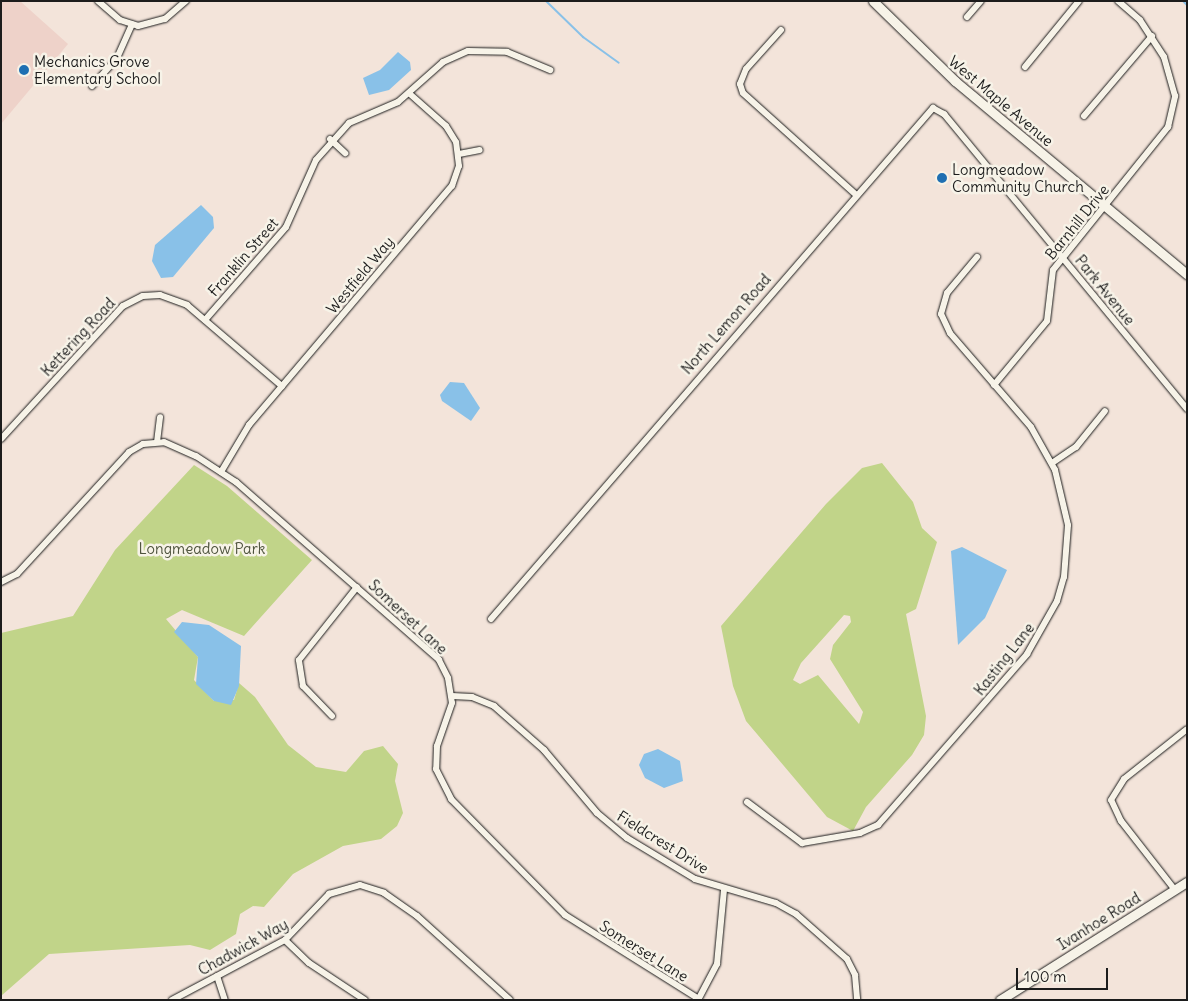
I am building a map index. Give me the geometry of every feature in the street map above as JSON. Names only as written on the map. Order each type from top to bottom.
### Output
[{"type":"main road","name":"West Maple Avenue","points":[[872,1],[955,81],[1187,274]]},
{"type":"main road","name":"Ivanhoe Road","points":[[1000,1000],[1187,882]]},
{"type":"street","points":[[98,1],[132,24],[156,23],[186,1]]},
{"type":"street","points":[[967,17],[981,1]]},
{"type":"street","points":[[1024,67],[1079,1]]},
{"type":"street","name":"Barnhill Drive","points":[[994,385],[1047,321],[1050,275],[1160,142],[1173,113],[1171,74],[1152,36],[1118,1]]},
{"type":"street","points":[[92,86],[117,58],[132,24]]},
{"type":"street","points":[[781,30],[746,69],[740,84],[743,93],[854,194]]},
{"type":"street","points":[[1084,116],[1152,36]]},
{"type":"street","name":"Franklin Street","points":[[205,320],[286,227],[316,160],[330,139],[349,123],[410,94],[443,62],[468,50],[507,52],[550,70]]},
{"type":"street","points":[[410,94],[446,126],[459,154],[480,150]]},
{"type":"street","name":"North Lemon Road","points":[[491,619],[854,194],[933,108],[944,114],[985,163]]},
{"type":"street","points":[[330,139],[345,153]]},
{"type":"street","name":"Westfield Way","points":[[221,472],[249,425],[452,186],[459,154]]},
{"type":"street","name":"Park Avenue","points":[[985,163],[1187,409]]},
{"type":"street","name":"Kasting Lane","points":[[747,802],[802,843],[860,833],[887,818],[1027,654],[1048,622],[1067,554],[1065,506],[1052,464],[1031,427],[950,333],[942,314],[947,292],[977,257]]},
{"type":"street","name":"Kettering Road","points":[[1,439],[128,302],[143,296],[166,296],[205,320],[282,386]]},
{"type":"street","points":[[1052,464],[1076,447],[1105,411]]},
{"type":"street","points":[[1,582],[16,574],[129,452],[157,442],[160,417]]},
{"type":"street","name":"Somerset Lane","points":[[157,442],[172,444],[221,472],[357,587],[439,660],[452,696],[435,762],[438,780],[451,799],[565,915],[698,999]]},
{"type":"street","points":[[332,716],[302,686],[299,660],[357,587]]},
{"type":"street","name":"Fieldcrest Drive","points":[[452,696],[472,697],[494,706],[544,750],[616,830],[685,873],[724,890],[776,903],[796,914],[847,959],[855,975],[857,1000]]},
{"type":"street","points":[[1175,890],[1121,821],[1111,800],[1124,779],[1187,729]]},
{"type":"street","name":"Chadwick Way","points":[[172,1000],[285,940],[328,894],[344,887],[370,886],[437,932],[510,1000]]},
{"type":"street","points":[[698,999],[718,964],[724,890]]},
{"type":"street","points":[[285,940],[309,963],[364,1000]]},
{"type":"street","points":[[217,976],[224,1000]]},
{"type":"shaded area","name":"Mechanics Grove Elementary School","points":[[1,1],[20,1],[68,44],[1,124]]},
{"type":"green space","points":[[882,463],[913,502],[922,528],[937,542],[916,609],[906,614],[926,716],[924,735],[912,755],[866,807],[853,831],[827,817],[746,721],[733,686],[721,626],[826,504],[862,468]],"holes":[[[844,615],[850,616],[851,622],[833,645],[830,659],[863,712],[859,724],[818,675],[800,684],[793,680],[801,663]]]},
{"type":"green space","name":"Longmeadow Park","points":[[194,465],[227,486],[312,560],[244,636],[182,610],[166,619],[198,657],[194,680],[214,701],[234,700],[239,683],[255,697],[288,745],[316,767],[346,772],[364,751],[383,746],[398,764],[395,781],[403,813],[397,826],[381,839],[343,846],[293,874],[264,907],[253,906],[240,914],[236,934],[210,950],[190,945],[49,954],[1,996],[1,633],[73,616],[115,550]]},
{"type":"water","points":[[398,52],[410,62],[411,70],[389,90],[369,95],[363,78],[380,70]]},
{"type":"water","points":[[201,205],[213,217],[214,228],[173,277],[161,278],[152,261],[155,245]]},
{"type":"water","points":[[450,382],[464,383],[480,408],[471,421],[442,401],[440,395]]},
{"type":"water","points":[[962,547],[1007,570],[985,618],[958,645],[951,551]]},
{"type":"water","points":[[182,622],[209,625],[241,646],[239,686],[231,705],[214,701],[196,684],[198,657],[174,632]]},
{"type":"water","points":[[658,749],[680,761],[683,781],[664,788],[645,778],[639,765],[644,754]]},
{"type":"waterway","points":[[546,1],[583,37],[619,63]]},
{"type":"waterway","points":[[1183,1],[1187,5]]},
{"type":"place","name":"Mechanics Grove Elementary School","points":[[24,70]]},
{"type":"place","name":"Longmeadow Community Church","points":[[942,178]]}]
